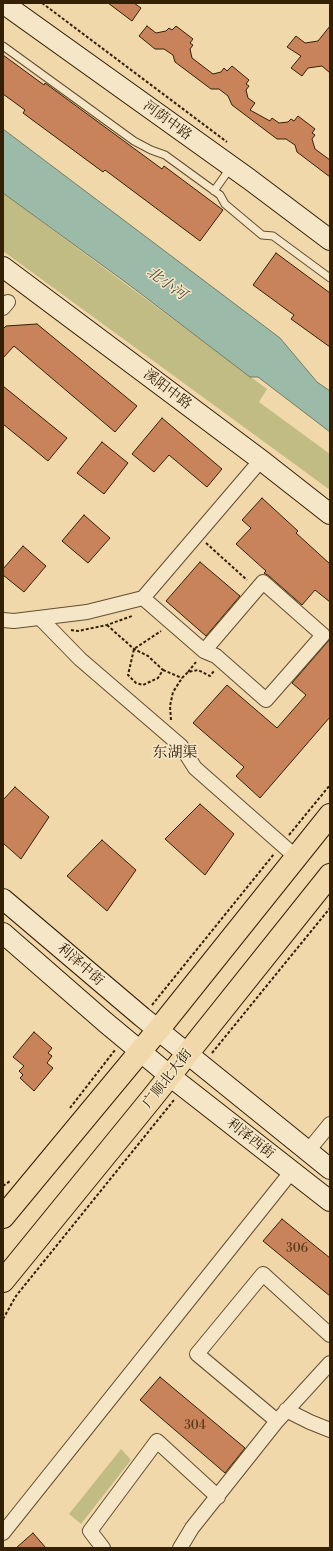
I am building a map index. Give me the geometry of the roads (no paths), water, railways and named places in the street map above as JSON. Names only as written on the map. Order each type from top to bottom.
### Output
[{"type":"main road","points":[[3,1217],[133,1045],[289,850],[330,815]]},
{"type":"main road","name":"广顺北大街","points":[[3,1281],[177,1082],[330,875]]},
{"type":"street","name":"河荫中路","points":[[3,3],[330,240]]},
{"type":"street","name":"河荫中路","points":[[26,3],[330,227]]},
{"type":"street","name":"溪阳中路","points":[[3,267],[261,460],[330,514]]},
{"type":"street","points":[[3,620],[14,621],[87,612],[143,598],[261,460]]},
{"type":"street","points":[[143,598],[204,651],[223,661],[266,700],[323,635],[263,582],[204,651]]},
{"type":"street","points":[[41,618],[80,659],[181,746],[195,768],[289,850]]},
{"type":"street","name":"利泽中街","points":[[3,899],[194,1060]]},
{"type":"street","name":"利泽中街","points":[[3,933],[177,1082]]},
{"type":"street","name":"利泽西街","points":[[194,1060],[330,1169]]},
{"type":"street","name":"利泽西街","points":[[177,1082],[330,1201]]},
{"type":"street","points":[[308,1151],[330,1124]]},
{"type":"street","points":[[3,1533],[292,1171]]},
{"type":"street","points":[[330,1335],[263,1274],[197,1354],[281,1416],[310,1422],[330,1430]]},
{"type":"street","points":[[180,1548],[192,1528],[281,1416],[330,1362]]},
{"type":"street","points":[[103,1548],[90,1532],[157,1441],[218,1497]]},
{"type":"lane","points":[[3,46],[134,141],[151,150],[165,155],[220,195],[225,204],[262,235],[273,236],[330,278]]},
{"type":"lane","points":[[214,191],[231,167]]},
{"type":"water","name":"北小河","points":[[3,129],[280,338],[317,382],[330,391],[330,432],[258,377],[250,377],[128,284],[3,193]]},
{"type":"district","name":"东湖渠","points":[[175,753]]}]
